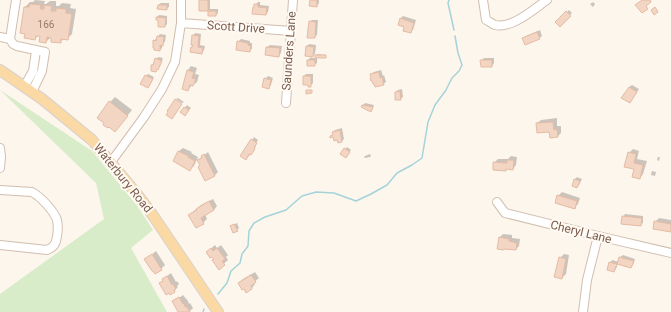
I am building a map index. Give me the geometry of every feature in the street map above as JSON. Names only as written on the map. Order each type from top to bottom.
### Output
[{"type":"main road","name":"Waterbury Road","points":[[0,70],[59,112],[92,140],[152,214],[218,312]]},
{"type":"street","points":[[16,0],[10,39],[13,44],[17,46],[45,52],[42,71],[28,89]]},
{"type":"street","points":[[111,162],[144,117],[162,89],[176,62],[181,23],[181,0]]},
{"type":"street","name":"Saunders Lane","points":[[286,103],[293,0]]},
{"type":"street","points":[[483,0],[486,20],[496,25],[507,25],[529,13],[547,0]]},
{"type":"street","name":"Scott Drive","points":[[181,23],[290,31]]},
{"type":"street","points":[[0,37],[10,39]]},
{"type":"street","points":[[28,89],[36,51]]},
{"type":"street","points":[[0,148],[0,168]]},
{"type":"street","points":[[0,190],[32,192],[36,194],[51,210],[57,220],[57,234],[55,244],[52,248],[47,250],[0,245]]},
{"type":"street","name":"Cheryl Lane","points":[[497,202],[505,213],[671,253]]},
{"type":"street","points":[[583,312],[588,280],[598,236]]},
{"type":"green space","points":[[0,90],[92,151],[138,207],[153,230],[131,248],[167,312],[0,312],[0,294],[104,219],[96,183]]},
{"type":"building","points":[[199,0],[208,0],[208,11],[199,11]]},
{"type":"building","points":[[310,0],[317,0],[317,7],[309,6]]},
{"type":"building","points":[[642,0],[650,0],[651,2],[646,6],[648,9],[642,13],[635,5]]},
{"type":"building","points":[[30,4],[41,5],[40,9],[44,9],[44,5],[52,6],[51,11],[56,11],[56,8],[66,9],[66,13],[72,14],[68,40],[61,39],[61,43],[51,42],[51,38],[47,37],[46,43],[39,42],[40,36],[36,36],[35,40],[24,38],[25,34],[20,33],[24,7],[29,7]]},
{"type":"building","points":[[254,4],[258,4],[258,7],[267,8],[266,15],[252,14]]},
{"type":"building","points":[[158,5],[167,5],[167,10],[157,9]]},
{"type":"building","points":[[655,7],[658,12],[654,15],[651,10]]},
{"type":"building","points":[[208,11],[216,11],[216,16],[208,16]]},
{"type":"building","points":[[566,11],[571,16],[560,27],[555,22]]},
{"type":"building","points":[[156,17],[166,18],[165,27],[158,27],[158,20],[156,20]]},
{"type":"building","points":[[400,18],[414,23],[411,33],[403,31],[404,27],[398,25]]},
{"type":"building","points":[[309,21],[316,22],[315,38],[307,38]]},
{"type":"building","points":[[537,32],[540,39],[525,45],[522,38]]},
{"type":"building","points":[[192,35],[199,36],[198,47],[203,48],[202,54],[190,52],[193,45],[191,45]]},
{"type":"building","points":[[157,36],[164,37],[163,46],[160,45],[160,51],[154,50],[153,48],[153,40],[156,41]]},
{"type":"building","points":[[237,41],[248,43],[248,45],[251,46],[250,52],[236,50]]},
{"type":"building","points":[[306,46],[314,47],[313,57],[305,56]]},
{"type":"building","points":[[266,47],[280,48],[279,57],[265,55]]},
{"type":"building","points":[[315,55],[326,55],[326,58],[315,58]]},
{"type":"building","points":[[155,58],[162,61],[156,72],[151,71],[151,65],[153,65]]},
{"type":"building","points":[[307,60],[315,60],[315,66],[307,66]]},
{"type":"building","points":[[480,60],[492,60],[492,67],[481,67]]},
{"type":"building","points":[[187,70],[194,72],[192,78],[196,79],[193,86],[190,85],[188,91],[182,89]]},
{"type":"building","points":[[379,72],[380,78],[382,77],[384,85],[375,87],[370,79],[370,74]]},
{"type":"building","points":[[145,75],[153,79],[148,88],[140,84]]},
{"type":"building","points":[[303,76],[311,76],[311,87],[308,87],[308,85],[303,85]]},
{"type":"building","points":[[264,78],[271,80],[269,89],[262,87]]},
{"type":"building","points":[[629,87],[637,92],[630,103],[621,98]]},
{"type":"building","points":[[306,90],[312,90],[312,93],[306,94]]},
{"type":"building","points":[[400,91],[401,100],[395,100],[395,92]]},
{"type":"building","points":[[175,99],[182,104],[172,119],[166,115]]},
{"type":"building","points":[[109,101],[128,116],[115,132],[109,127],[108,128],[103,125],[104,123],[97,118]]},
{"type":"building","points":[[362,105],[373,107],[371,112],[361,107]]},
{"type":"building","points":[[184,107],[189,110],[185,116],[180,112]]},
{"type":"building","points":[[553,122],[554,130],[557,129],[558,137],[550,138],[549,132],[537,133],[536,123]]},
{"type":"building","points":[[340,130],[342,142],[338,143],[337,140],[334,141],[333,137],[330,138],[330,136],[333,135],[332,132]]},
{"type":"building","points":[[251,139],[257,143],[254,148],[255,149],[251,155],[249,154],[246,160],[240,156]]},
{"type":"building","points":[[344,148],[350,152],[346,158],[340,154]]},
{"type":"building","points":[[178,151],[189,156],[188,157],[195,161],[190,171],[173,161]]},
{"type":"building","points":[[628,152],[636,154],[634,163],[643,165],[640,179],[632,177],[634,169],[624,167]]},
{"type":"building","points":[[204,154],[215,176],[205,181],[198,167],[200,165],[197,160],[202,158],[201,156]]},
{"type":"building","points":[[507,160],[514,160],[513,170],[493,170],[493,162],[507,163]]},
{"type":"building","points":[[574,179],[580,181],[577,188],[572,186]]},
{"type":"building","points":[[557,195],[577,201],[575,209],[555,203]]},
{"type":"building","points":[[209,201],[214,210],[201,218],[204,224],[196,228],[188,215]]},
{"type":"building","points":[[622,216],[642,218],[641,226],[621,224]]},
{"type":"building","points":[[654,221],[671,224],[671,232],[653,229]]},
{"type":"building","points":[[234,224],[238,231],[233,233],[230,226]]},
{"type":"building","points":[[499,237],[509,239],[509,241],[517,243],[516,250],[497,249]]},
{"type":"building","points":[[211,248],[213,251],[217,248],[225,259],[222,261],[225,265],[219,270],[212,260],[214,259],[212,257],[210,258],[206,252]]},
{"type":"building","points":[[152,254],[162,270],[155,274],[144,259]]},
{"type":"building","points":[[559,257],[566,259],[562,279],[554,277]]},
{"type":"building","points":[[619,257],[634,261],[631,268],[617,264]]},
{"type":"building","points":[[609,262],[617,264],[614,272],[607,270]]},
{"type":"building","points":[[251,275],[256,282],[251,286],[252,289],[246,293],[244,289],[242,290],[238,283]]},
{"type":"building","points":[[167,276],[176,289],[174,290],[175,292],[170,295],[169,293],[166,295],[159,283]]},
{"type":"building","points":[[179,297],[190,312],[178,312],[172,301]]},
{"type":"waterway","points":[[449,0],[448,3],[454,30]]},
{"type":"waterway","points":[[218,294],[227,283],[231,271],[240,263],[242,254],[248,246],[249,231],[254,223],[265,217],[286,210],[302,196],[316,192],[334,193],[356,201],[387,185],[397,173],[422,158],[428,122],[435,105],[462,65],[455,36]]}]
